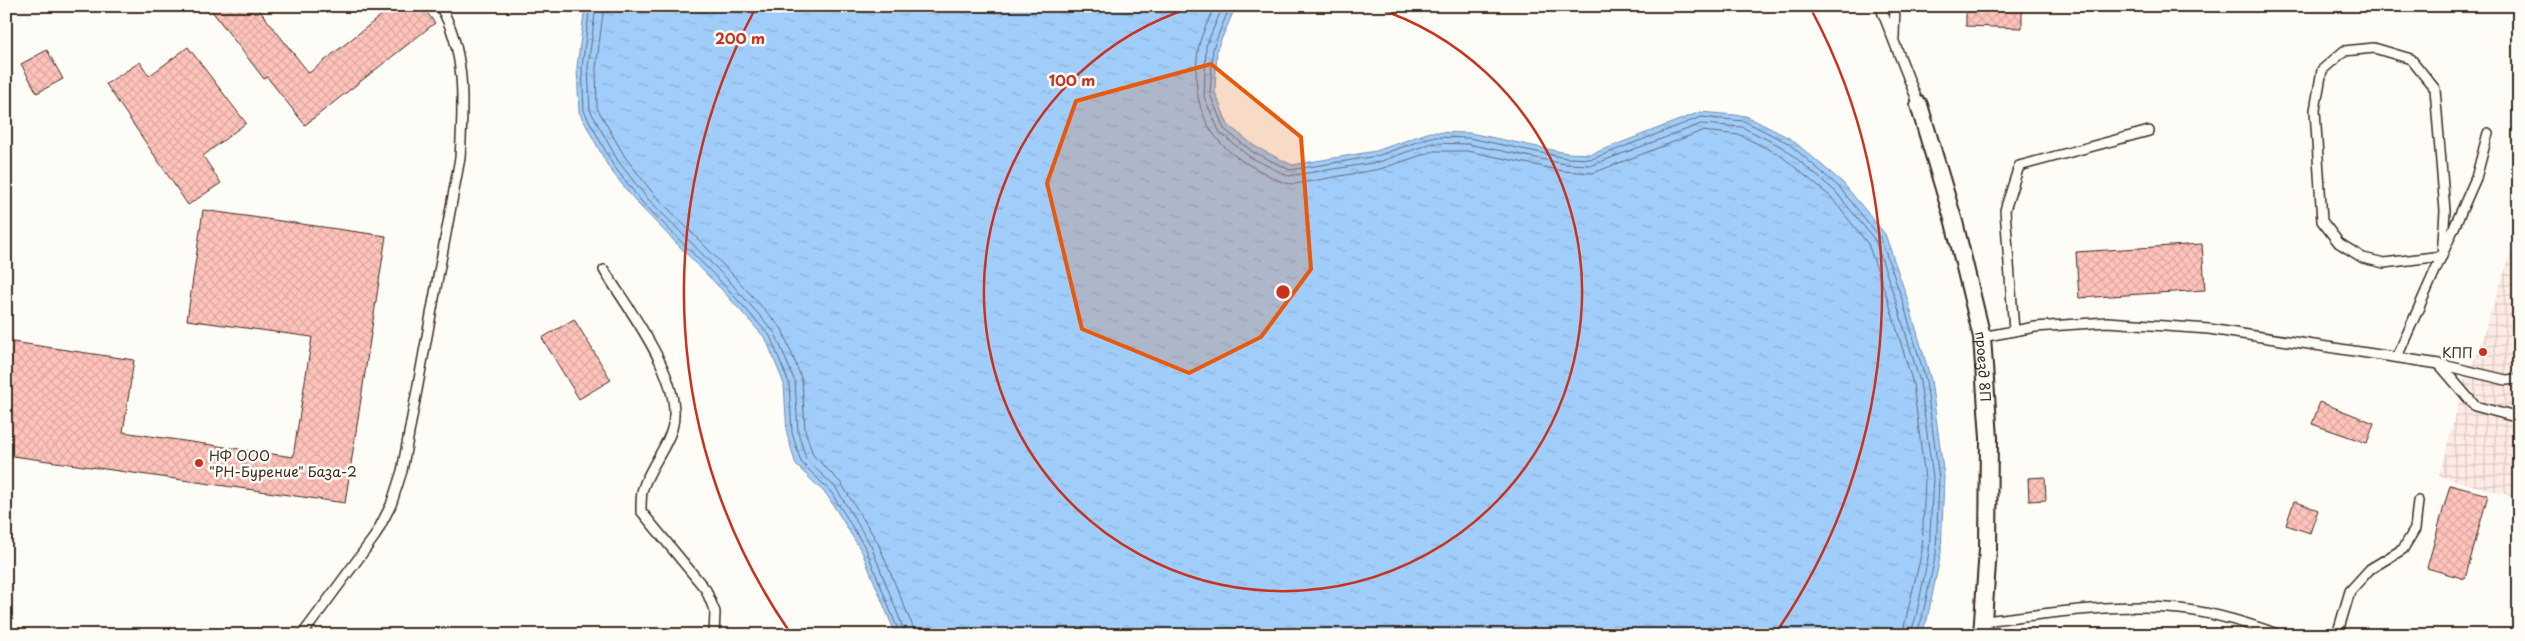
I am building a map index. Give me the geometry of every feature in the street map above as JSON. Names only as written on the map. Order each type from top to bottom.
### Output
[{"type":"street","name":"проезд 8П","points":[[1919,105],[1954,222],[1982,337],[1989,438],[1988,549],[1983,628]]},
{"type":"lane","points":[[302,635],[375,536],[391,505],[402,471],[460,158],[461,76],[452,30],[440,6]]},
{"type":"lane","points":[[1880,6],[1919,105]]},
{"type":"lane","points":[[1894,42],[1895,6]]},
{"type":"lane","points":[[2374,48],[2411,59],[2435,89],[2445,212],[2442,256],[2384,263],[2363,258],[2340,243],[2322,221],[2316,110],[2322,70],[2344,51],[2374,48]]},
{"type":"lane","points":[[2014,331],[2005,210],[2019,166],[2149,131]]},
{"type":"lane","points":[[2397,357],[2476,178],[2488,133]]},
{"type":"lane","points":[[604,270],[657,355],[669,380],[673,410],[672,428],[642,491],[641,511],[706,590],[714,612],[714,635]]},
{"type":"lane","points":[[1982,337],[2036,327],[2107,322],[2209,329],[2439,364],[2506,380],[2519,378]]},
{"type":"lane","points":[[2439,364],[2475,406],[2519,418]]},
{"type":"lane","points":[[2506,380],[2519,371]]},
{"type":"lane","points":[[2338,635],[2350,591],[2370,568],[2403,549],[2415,529],[2418,501]]},
{"type":"lane","points":[[1983,628],[2101,608],[2169,608],[2217,616],[2280,635]]},
{"type":"highlighted area","points":[[1211,64],[1301,137],[1311,269],[1261,337],[1189,373],[1082,329],[1047,183],[1076,101]]},
{"type":"shaded area","points":[[2519,229],[2519,498],[2439,476],[2465,379],[2476,357]]},
{"type":"water","points":[[585,6],[1236,6],[1217,49],[1215,92],[1228,125],[1256,147],[1292,165],[1376,151],[1430,132],[1470,133],[1567,153],[1592,154],[1700,112],[1746,116],[1791,139],[1843,183],[1885,234],[1907,298],[1931,380],[1944,477],[1941,553],[1927,620],[1920,635],[896,635],[862,552],[827,495],[796,465],[787,434],[784,384],[766,339],[722,290],[638,204],[609,168],[579,112],[577,67]]},
{"type":"building","points":[[208,6],[256,6],[309,73],[393,6],[422,6],[435,23],[305,125],[267,77],[264,79]]},
{"type":"building","points":[[1966,6],[2022,6],[2022,28],[1966,26]]},
{"type":"building","points":[[188,47],[246,123],[203,156],[221,183],[188,205],[106,84],[140,62],[149,76]]},
{"type":"building","points":[[47,50],[63,79],[37,93],[21,64]]},
{"type":"building","points":[[203,210],[386,236],[345,503],[6,455],[6,341],[134,360],[123,432],[293,457],[312,337],[187,320]]},
{"type":"building","points":[[2202,244],[2205,290],[2079,298],[2076,252]]},
{"type":"building","points":[[574,319],[611,380],[579,399],[542,338]]},
{"type":"building","points":[[2320,402],[2374,423],[2367,443],[2312,424]]},
{"type":"building","points":[[2045,477],[2046,500],[2029,501],[2028,478]]},
{"type":"building","points":[[2450,485],[2488,495],[2465,579],[2427,568]]},
{"type":"building","points":[[2294,501],[2318,510],[2310,533],[2286,525]]},
{"type":"place","name":"КПП","points":[[2483,352]]},
{"type":"place","name":"НФ ООО \"РН-Бурение\" База-2","points":[[199,463]]}]
